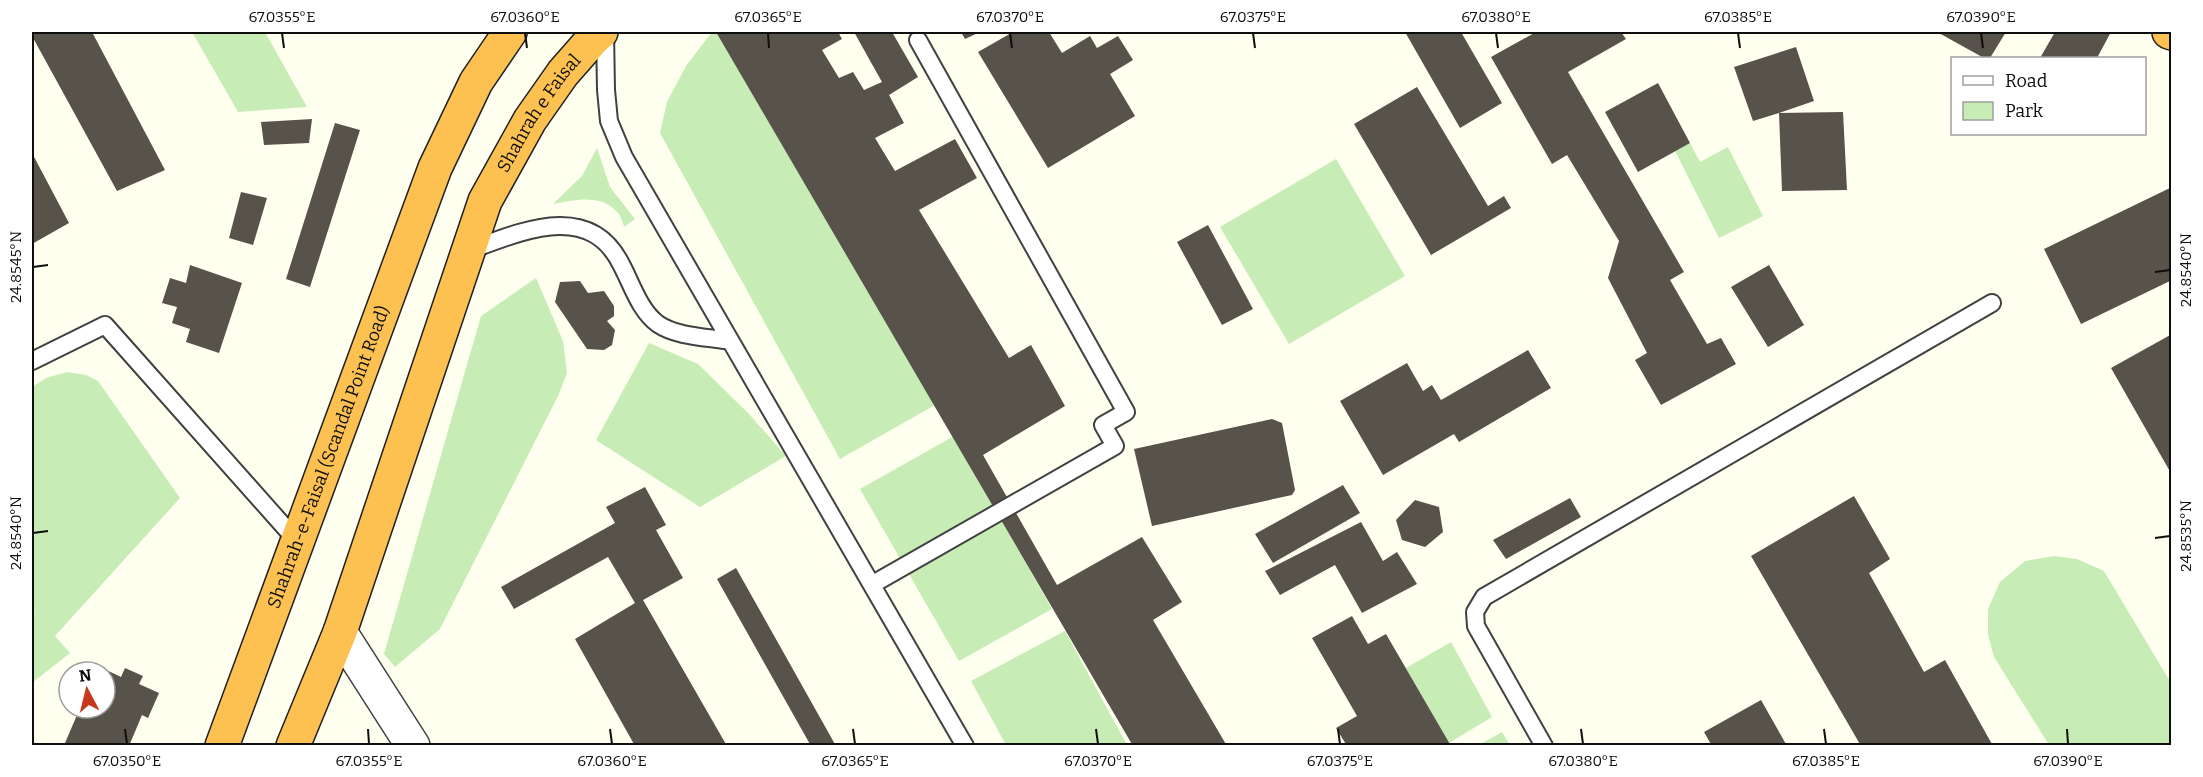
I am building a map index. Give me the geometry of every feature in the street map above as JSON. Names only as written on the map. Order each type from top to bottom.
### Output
[{"type":"highway","name":"Shahrah-e-Faisal (Scandal Point Road)","points":[[222,746],[435,168],[476,82],[510,32]]},
{"type":"highway","name":"Shahrah e Faisal","points":[[468,251],[485,201],[530,120],[556,82],[592,40],[603,32]]},
{"type":"highway","points":[[293,746],[340,632],[468,251]]},
{"type":"street","points":[[340,632],[413,746]]},
{"type":"lane","points":[[603,32],[609,121],[624,157],[965,746]]},
{"type":"lane","points":[[873,584],[1115,446],[1102,425],[1126,412],[918,40]]},
{"type":"lane","points":[[468,251],[530,228],[563,225],[596,234],[617,255],[643,308],[659,324],[680,333],[730,341]]},
{"type":"lane","points":[[1544,746],[1476,626],[1475,612],[1484,597],[1992,303]]},
{"type":"lane","points":[[32,361],[105,325],[297,541]]},
{"type":"green space","points":[[192,32],[265,32],[307,107],[238,112]]},
{"type":"green space","points":[[712,32],[716,32],[935,405],[840,459],[660,133],[667,102],[686,66]]},
{"type":"green space","points":[[1690,143],[1700,162],[1728,147],[1763,216],[1719,238],[1675,151]]},
{"type":"green space","points":[[597,148],[610,187],[635,219],[624,227],[619,214],[611,207],[596,200],[553,204],[582,176]]},
{"type":"green space","points":[[1336,159],[1405,276],[1289,344],[1220,227]]},
{"type":"green space","points":[[536,278],[563,341],[567,373],[558,396],[440,629],[395,667],[384,654],[481,316]]},
{"type":"green space","points":[[649,343],[698,364],[749,414],[786,456],[700,507],[596,440]]},
{"type":"green space","points":[[67,372],[86,375],[98,381],[180,498],[55,636],[70,653],[61,660],[57,660],[57,663],[32,683],[32,613],[35,610],[32,608],[32,387],[46,378]]},
{"type":"green space","points":[[954,436],[1052,609],[959,661],[860,489]]},
{"type":"green space","points":[[2054,556],[2077,559],[2104,571],[2171,683],[2171,745],[2049,745],[1994,657],[1988,635],[1988,609],[2000,582],[2025,561]]},
{"type":"green space","points":[[1065,631],[1127,745],[1006,745],[971,681]]},
{"type":"green space","points":[[1451,642],[1492,717],[1449,743],[1406,668]]},
{"type":"green space","points":[[1502,732],[1510,745],[1479,745]]},
{"type":"building","points":[[32,32],[92,32],[165,170],[117,191],[32,36]]},
{"type":"building","points":[[716,32],[838,32],[842,39],[822,50],[839,78],[853,72],[864,90],[882,82],[854,32],[892,32],[918,77],[889,95],[904,123],[875,138],[895,171],[955,139],[977,178],[919,210],[1009,358],[1031,345],[1065,406],[983,455],[1057,585],[1142,537],[1182,602],[1153,620],[1227,746],[1133,746]]},
{"type":"building","points":[[961,32],[980,32],[965,39]]},
{"type":"building","points":[[1013,32],[1049,32],[1062,53],[1090,36],[1097,48],[1118,36],[1133,60],[1110,74],[1135,116],[1048,168],[978,52]]},
{"type":"building","points":[[1405,32],[1461,32],[1502,103],[1460,128]]},
{"type":"building","points":[[1536,32],[1621,32],[1626,39],[1568,72],[1684,272],[1670,280],[1707,344],[1721,338],[1736,364],[1661,405],[1635,360],[1647,353],[1608,278],[1619,241],[1567,155],[1552,164],[1491,57]]},
{"type":"building","points":[[1937,32],[2006,32],[1991,57],[1982,57]]},
{"type":"building","points":[[2055,32],[2111,32],[2098,57],[2041,57]]},
{"type":"building","points":[[1796,47],[1814,101],[1753,121],[1734,67]]},
{"type":"building","points":[[1658,83],[1690,143],[1638,172],[1605,112]]},
{"type":"building","points":[[1417,87],[1488,206],[1504,196],[1511,208],[1431,255],[1354,124]]},
{"type":"building","points":[[1843,112],[1847,190],[1782,191],[1779,113]]},
{"type":"building","points":[[312,119],[309,143],[264,145],[261,122]]},
{"type":"building","points":[[335,123],[360,130],[310,287],[286,279]]},
{"type":"building","points":[[32,153],[69,223],[32,244]]},
{"type":"building","points":[[2172,187],[2172,280],[2081,324],[2044,249]]},
{"type":"building","points":[[241,192],[267,198],[253,245],[229,238]]},
{"type":"building","points":[[1208,225],[1253,309],[1222,325],[1177,242]]},
{"type":"building","points":[[190,265],[242,283],[219,353],[186,342],[190,329],[172,323],[177,307],[162,303],[170,278],[186,283]]},
{"type":"building","points":[[1769,265],[1804,325],[1768,347],[1731,287]]},
{"type":"building","points":[[580,281],[588,293],[604,291],[614,306],[614,316],[607,321],[615,330],[612,345],[604,350],[587,349],[555,302],[560,282]]},
{"type":"building","points":[[2172,334],[2172,475],[2111,368]]},
{"type":"building","points":[[1528,350],[1551,388],[1459,442],[1454,434],[1383,475],[1340,401],[1407,363],[1423,391],[1432,385],[1441,400]]},
{"type":"building","points":[[1272,419],[1282,423],[1295,490],[1292,495],[1152,526],[1134,449]]},
{"type":"building","points":[[1343,485],[1360,513],[1273,563],[1255,534]]},
{"type":"building","points":[[645,487],[666,525],[656,530],[683,578],[643,600],[727,746],[635,746],[575,639],[635,603],[608,557],[514,609],[501,587],[615,523],[606,507]]},
{"type":"building","points":[[1854,496],[1890,559],[1869,573],[1924,672],[1945,660],[1993,746],[1861,746],[1751,556]]},
{"type":"building","points":[[1570,498],[1581,517],[1506,559],[1493,540]]},
{"type":"building","points":[[1415,500],[1439,507],[1443,532],[1425,547],[1402,540],[1396,520]]},
{"type":"building","points":[[1361,522],[1383,561],[1397,552],[1417,584],[1362,613],[1335,565],[1280,595],[1265,571]]},
{"type":"building","points":[[736,568],[836,746],[811,746],[717,579]]},
{"type":"building","points":[[1352,616],[1368,644],[1386,634],[1451,746],[1347,746],[1336,728],[1357,716],[1312,638]]},
{"type":"building","points":[[125,668],[143,676],[139,684],[159,693],[148,718],[142,715],[129,746],[71,746],[65,743],[75,720],[117,720],[117,675],[121,677]]},
{"type":"building","points":[[1761,700],[1787,746],[1712,746],[1704,732]]}]
